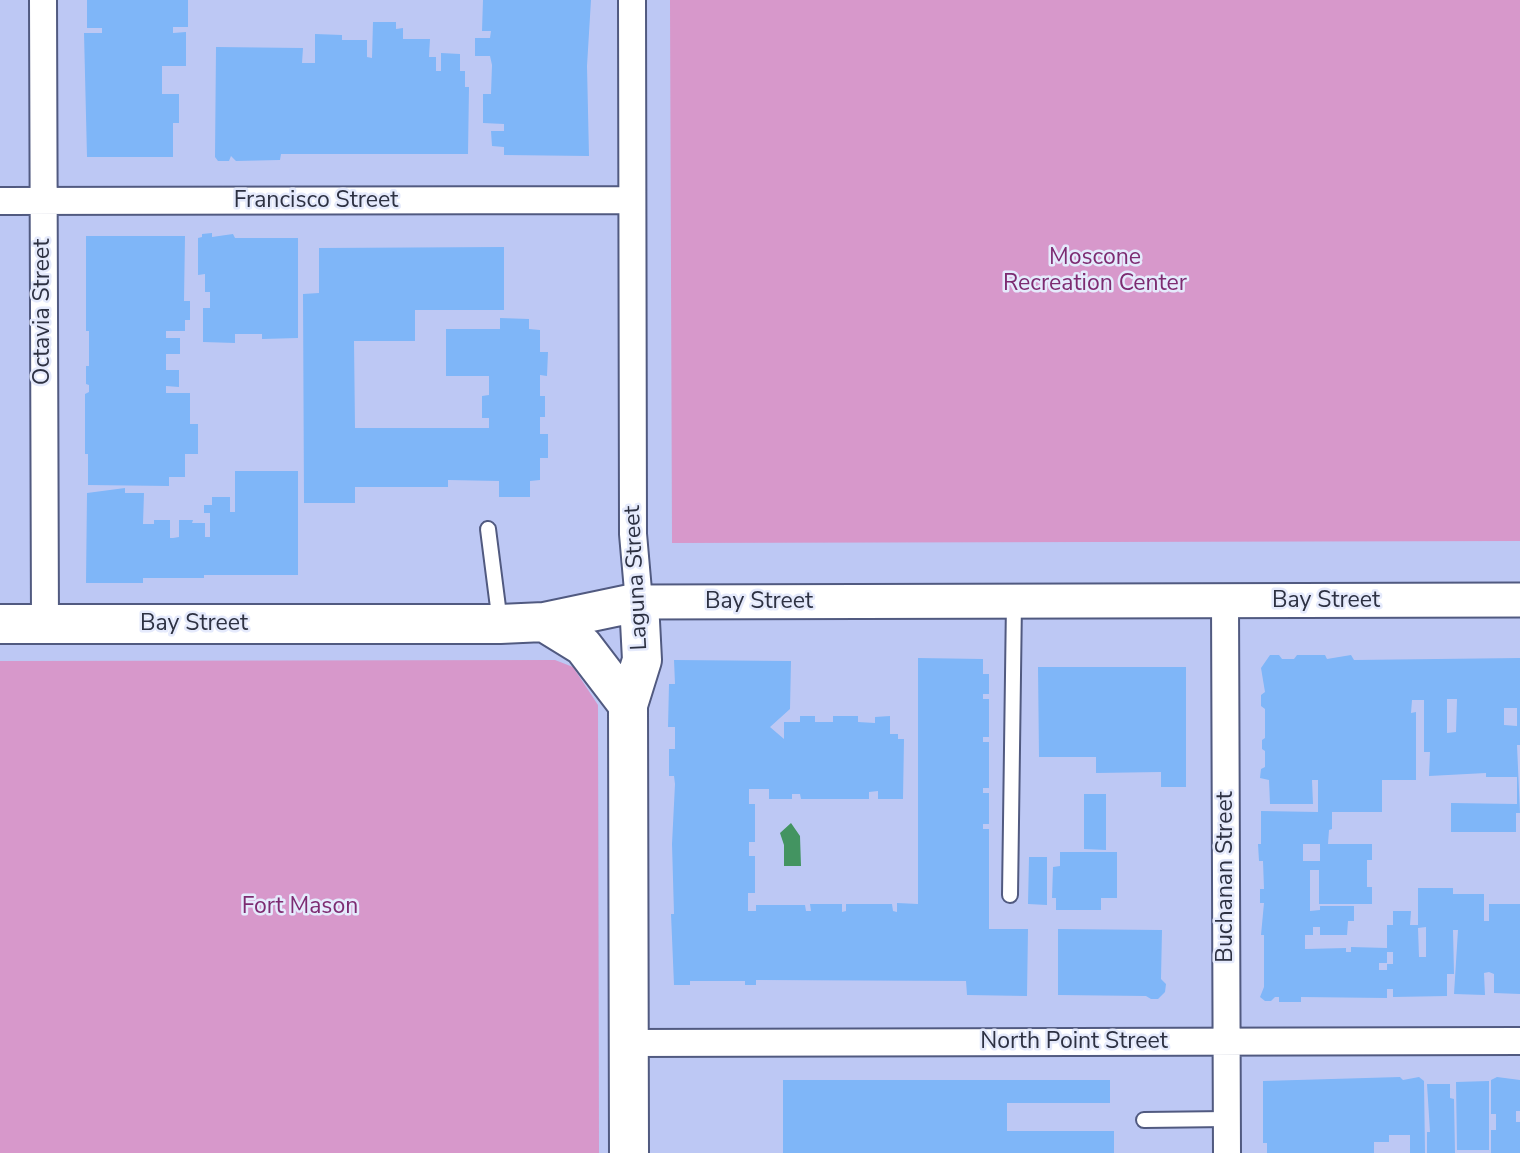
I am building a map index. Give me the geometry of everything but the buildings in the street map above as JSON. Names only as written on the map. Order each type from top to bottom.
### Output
[{"type":"main road","name":"Bay Street","points":[[0,624],[500,624],[544,622],[639,601]]},
{"type":"main road","name":"Laguna Street","points":[[629,1153],[628,705],[642,660],[639,601]]},
{"type":"main road","points":[[544,622],[583,646],[628,705]]},
{"type":"street","name":"Octavia Street","points":[[43,0],[45,624]]},
{"type":"street","name":"Laguna Street","points":[[632,0],[633,534],[639,601]]},
{"type":"street","name":"Francisco Street","points":[[0,201],[632,200]]},
{"type":"street","name":"Bay Street","points":[[639,601],[1520,600]]},
{"type":"street","name":"Buchanan Street","points":[[1225,601],[1227,1153]]},
{"type":"street","name":"North Point Street","points":[[628,1043],[1520,1041]]},
{"type":"lane","points":[[488,529],[500,624]]},
{"type":"lane","points":[[1010,895],[1014,602]]},
{"type":"lane","points":[[1144,1120],[1227,1119]]},
{"type":"green space","name":"Moscone Recreation Center","points":[[670,0],[1520,0],[1520,541],[672,543]]},
{"type":"green space","name":"Fort Mason","points":[[555,660],[573,667],[598,705],[599,1153],[0,1153],[0,661]]},
{"type":"shaded area","points":[[791,823],[800,836],[801,866],[784,866],[784,845],[780,833]]}]
